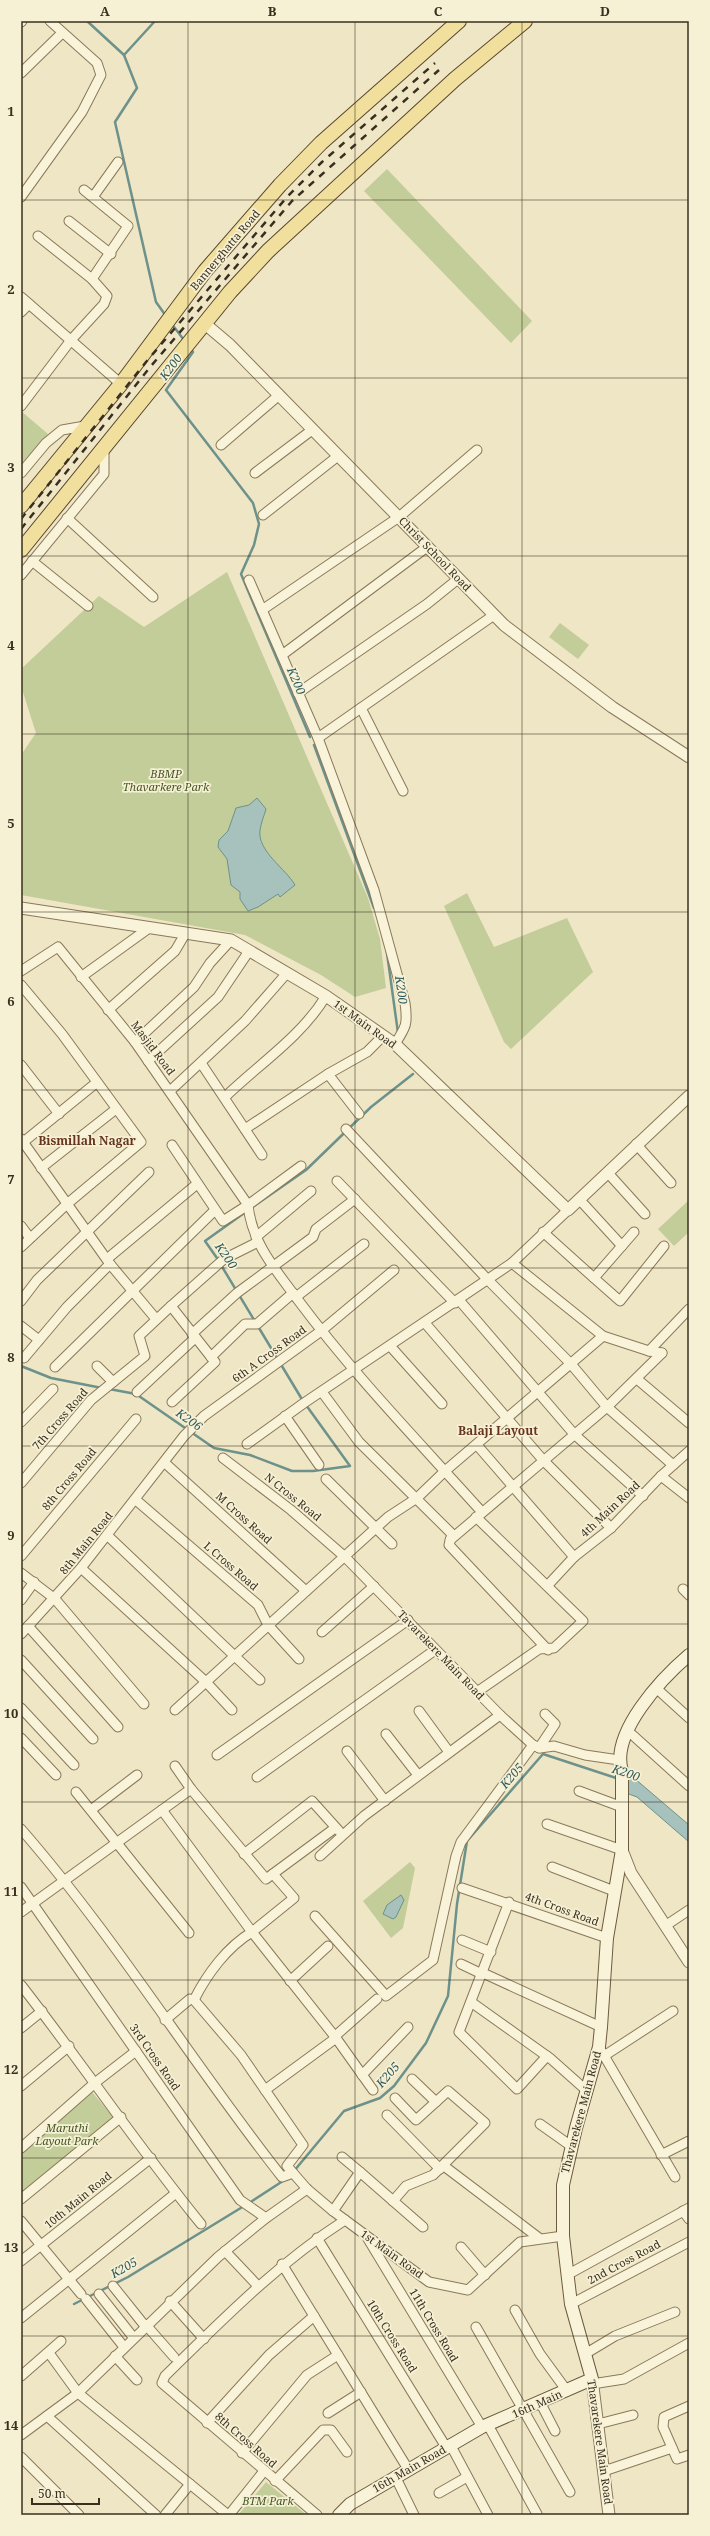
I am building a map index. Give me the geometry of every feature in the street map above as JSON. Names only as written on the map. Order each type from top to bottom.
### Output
[{"type":"main road","name":"Bannerghatta Road","points":[[21,506],[85,426],[121,384],[163,330],[205,271],[280,184],[320,143],[459,21]]},
{"type":"main road","points":[[21,550],[104,444],[230,292],[300,219],[455,79],[525,21]]},
{"type":"main road","points":[[622,1850],[621,1766],[627,1730],[656,1688],[688,1658]]},
{"type":"main road","name":"Thavarekere Main Road","points":[[592,2382],[571,2304],[563,2236],[563,2185],[571,2146],[587,2091],[601,2052],[607,1938],[622,1850]]},
{"type":"main road","name":"16th Main","points":[[485,2426],[540,2402],[592,2382]]},
{"type":"main road","name":"16th Main Road","points":[[339,2515],[350,2504],[395,2476],[485,2426]]},
{"type":"street","points":[[21,197],[82,112],[101,75],[97,64],[50,21]]},
{"type":"street","points":[[21,73],[62,33]]},
{"type":"street","points":[[93,197],[118,162]]},
{"type":"street","points":[[84,190],[127,223],[126,229],[111,254],[92,279]]},
{"type":"street","points":[[69,221],[111,254]]},
{"type":"street","points":[[21,406],[71,340],[107,296],[92,279],[38,236]]},
{"type":"street","points":[[21,297],[121,384]]},
{"type":"street","points":[[21,312],[29,304]]},
{"type":"street","name":"Christ School Road","points":[[204,322],[399,517],[494,615],[600,698],[689,757]]},
{"type":"street","points":[[221,445],[278,396]]},
{"type":"street","points":[[21,473],[46,443],[62,430],[85,426]]},
{"type":"street","points":[[255,473],[312,430]]},
{"type":"street","points":[[21,575],[104,474],[104,444]]},
{"type":"street","points":[[262,610],[399,517],[478,450]]},
{"type":"street","points":[[262,515],[338,456]]},
{"type":"street","points":[[67,518],[153,597]]},
{"type":"street","points":[[282,655],[427,547]]},
{"type":"street","points":[[32,561],[88,606]]},
{"type":"street","points":[[298,692],[427,604],[458,579]]},
{"type":"street","points":[[249,580],[318,738],[374,890],[405,1003],[406,1027],[395,1044]]},
{"type":"street","points":[[318,738],[494,615]]},
{"type":"street","points":[[361,708],[403,791]]},
{"type":"street","name":"1st Main Road","points":[[21,908],[185,934],[220,936],[231,940],[326,996],[395,1044],[568,1210]]},
{"type":"street","points":[[81,977],[149,928]]},
{"type":"street","points":[[108,1010],[175,951],[185,934]]},
{"type":"street","points":[[135,1042],[194,987],[210,962],[231,940]]},
{"type":"street","name":"Masjid Road","points":[[21,970],[58,946],[81,977],[135,1042],[248,1205]]},
{"type":"street","points":[[148,1061],[218,997],[249,951]]},
{"type":"street","points":[[170,1091],[245,1021],[287,973]]},
{"type":"street","points":[[21,985],[62,1034],[96,1083],[141,1142],[67,1204],[21,1247]]},
{"type":"street","points":[[225,1097],[288,1041],[311,1018],[326,996]]},
{"type":"street","points":[[245,1130],[328,1074],[367,1052],[383,1036]]},
{"type":"street","points":[[201,1063],[225,1097],[262,1155]]},
{"type":"street","points":[[21,1065],[59,1114]]},
{"type":"street","points":[[328,1074],[359,1114]]},
{"type":"street","points":[[96,1083],[59,1114],[22,1141],[108,1261],[131,1291],[156,1319]]},
{"type":"street","points":[[247,1444],[285,1416],[391,1347],[512,1263],[543,1232],[608,1173],[636,1144],[689,1096]]},
{"type":"street","points":[[41,1168],[116,1109]]},
{"type":"street","points":[[346,1129],[488,1280],[571,1364],[607,1407],[673,1465]]},
{"type":"street","points":[[636,1144],[671,1184]]},
{"type":"street","points":[[172,1145],[223,1221],[248,1205],[301,1166]]},
{"type":"street","points":[[21,1301],[37,1280],[88,1233],[112,1206],[149,1172]]},
{"type":"street","points":[[608,1173],[645,1214]]},
{"type":"street","points":[[337,1181],[457,1302],[574,1434],[643,1496]]},
{"type":"street","points":[[24,1358],[108,1261],[197,1184]]},
{"type":"street","name":"7th Cross Road","points":[[22,1478],[91,1400],[145,1356],[138,1336],[224,1260],[257,1240],[311,1191]]},
{"type":"street","points":[[137,1392],[236,1292],[313,1237],[316,1229],[355,1199]]},
{"type":"street","points":[[579,1199],[622,1246]]},
{"type":"street","points":[[248,1205],[257,1240],[272,1266],[354,1371],[445,1471],[478,1514],[583,1621],[554,1648],[548,1650],[539,1649],[477,1692]]},
{"type":"street","points":[[55,1367],[215,1210]]},
{"type":"street","points":[[21,1226],[30,1238]]},
{"type":"street","points":[[543,1232],[620,1301],[664,1246]]},
{"type":"street","points":[[594,1278],[634,1232]]},
{"type":"street","points":[[211,1357],[245,1324],[257,1324],[364,1244]]},
{"type":"street","points":[[450,1540],[478,1514],[607,1407],[662,1353],[650,1351],[603,1336],[512,1263]]},
{"type":"street","name":"6th A Cross Road","points":[[164,1463],[184,1436],[204,1416],[321,1330],[394,1270]]},
{"type":"street","points":[[171,1306],[193,1336],[215,1362],[172,1402]]},
{"type":"street","points":[[650,1351],[689,1309]]},
{"type":"street","points":[[425,1323],[543,1460],[611,1528]]},
{"type":"street","points":[[21,1326],[39,1340]]},
{"type":"street","points":[[176,1710],[388,1517],[417,1498],[445,1471],[603,1336]]},
{"type":"street","points":[[391,1347],[442,1404]]},
{"type":"street","points":[[96,1366],[113,1382]]},
{"type":"street","points":[[637,1379],[689,1424]]},
{"type":"street","points":[[21,1422],[53,1389]]},
{"type":"street","points":[[322,1392],[359,1442],[452,1534],[449,1545],[548,1650]]},
{"type":"street","points":[[285,1416],[319,1465]]},
{"type":"street","name":"8th Cross Road","points":[[21,1556],[136,1419]]},
{"type":"street","points":[[477,1445],[574,1557]]},
{"type":"street","name":"4th Main Road","points":[[548,1585],[574,1557],[611,1528],[661,1476],[689,1451]]},
{"type":"street","name":"N Cross Road","points":[[223,1458],[291,1510],[345,1557]]},
{"type":"street","name":"8th Main Road","points":[[21,1634],[55,1599],[81,1568],[164,1463]]},
{"type":"street","name":"M Cross Road","points":[[164,1463],[306,1591]]},
{"type":"street","points":[[661,1476],[689,1498]]},
{"type":"street","points":[[326,1479],[392,1544]]},
{"type":"street","name":"L Cross Road","points":[[136,1500],[258,1604],[268,1625],[299,1659]]},
{"type":"street","points":[[107,1535],[260,1680]]},
{"type":"street","name":"Tavarekere Main Road","points":[[345,1557],[500,1715],[537,1747]]},
{"type":"street","points":[[81,1568],[206,1682],[232,1710]]},
{"type":"street","points":[[21,1572],[55,1599],[144,1704]]},
{"type":"street","points":[[21,1600],[34,1582]]},
{"type":"street","points":[[322,1632],[374,1586]]},
{"type":"street","points":[[217,1755],[408,1620]]},
{"type":"street","points":[[28,1626],[118,1727]]},
{"type":"street","points":[[257,1777],[436,1650]]},
{"type":"street","points":[[21,1660],[93,1739]]},
{"type":"street","points":[[656,1688],[689,1718]]},
{"type":"street","points":[[21,1708],[74,1765]]},
{"type":"street","points":[[418,1711],[449,1752]]},
{"type":"street","points":[[315,1916],[386,1996],[433,1960],[456,1856],[461,1842],[555,1724],[545,1714]]},
{"type":"street","points":[[320,1856],[344,1834],[418,1775],[500,1715]]},
{"type":"street","points":[[627,1730],[689,1786]]},
{"type":"street","points":[[386,1734],[418,1775]]},
{"type":"street","points":[[21,1738],[56,1775]]},
{"type":"street","points":[[537,1747],[554,1746],[621,1766]]},
{"type":"street","points":[[347,1751],[385,1801]]},
{"type":"street","points":[[175,1766],[191,1789],[266,1879],[335,1828]]},
{"type":"street","points":[[91,1810],[137,1775]]},
{"type":"street","points":[[21,1912],[32,1902],[64,1881],[191,1789]]},
{"type":"street","points":[[579,1791],[622,1807]]},
{"type":"street","points":[[76,1792],[189,1933]]},
{"type":"street","points":[[244,1854],[312,1801],[335,1828],[344,1834]]},
{"type":"street","points":[[162,1810],[252,1932],[335,2038],[372,2090]]},
{"type":"street","points":[[547,1824],[622,1850],[630,1873],[688,1960]]},
{"type":"street","points":[[21,1829],[64,1881],[240,2124],[282,2178],[293,2173],[287,2166],[303,2145],[241,2055],[194,2000]]},
{"type":"street","points":[[552,1867],[614,1891]]},
{"type":"street","points":[[194,2000],[203,1982],[223,1957],[242,1938],[252,1932],[294,1898],[273,1874]]},
{"type":"street","name":"3rd Cross Road","points":[[21,1887],[240,2200],[266,2218]]},
{"type":"street","name":"4th Cross Road","points":[[462,1888],[509,1902],[607,1938]]},
{"type":"street","points":[[509,1902],[459,2032],[518,2089],[547,2056]]},
{"type":"street","points":[[665,1926],[689,1910]]},
{"type":"street","points":[[462,1940],[491,1952]]},
{"type":"street","points":[[290,1981],[328,1946]]},
{"type":"street","points":[[461,1964],[602,2027]]},
{"type":"street","points":[[21,1985],[69,2046],[176,2193],[201,2224]]},
{"type":"street","points":[[165,2020],[190,1999],[194,2000]]},
{"type":"street","points":[[265,2090],[335,2038],[377,1999]]},
{"type":"street","points":[[471,2002],[547,2056],[587,2091]]},
{"type":"street","points":[[21,2028],[42,2011]]},
{"type":"street","points":[[673,2012],[601,2052],[675,2177]]},
{"type":"street","points":[[362,2076],[408,2027]]},
{"type":"street","points":[[21,2086],[69,2046]]},
{"type":"street","points":[[21,2148],[96,2082],[136,2050]]},
{"type":"street","points":[[412,2079],[436,2102]]},
{"type":"street","points":[[393,2201],[406,2186],[433,2175],[442,2168],[485,2123],[448,2091],[416,2120],[395,2098]]},
{"type":"street","points":[[387,2116],[442,2168],[539,2238]]},
{"type":"street","points":[[21,2199],[121,2117]]},
{"type":"street","points":[[540,2124],[571,2146]]},
{"type":"street","points":[[661,2155],[689,2141]]},
{"type":"street","points":[[342,2157],[423,2227]]},
{"type":"street","name":"10th Main Road","points":[[21,2261],[151,2158]]},
{"type":"street","points":[[333,2211],[360,2172]]},
{"type":"street","name":"1st Main Road","points":[[293,2173],[307,2189],[333,2211],[429,2282],[468,2290],[520,2242],[539,2238],[563,2236]]},
{"type":"street","points":[[21,2435],[78,2392],[170,2301],[225,2251],[266,2218],[307,2189]]},
{"type":"street","points":[[21,2318],[176,2193]]},
{"type":"street","points":[[567,2275],[686,2209],[689,2219]]},
{"type":"street","points":[[170,2301],[204,2339],[282,2264],[317,2238],[345,2220]]},
{"type":"street","points":[[21,2221],[124,2347]]},
{"type":"street","name":"11th Cross Road","points":[[366,2235],[485,2426],[537,2514]]},
{"type":"street","name":"10th Cross Road","points":[[317,2238],[467,2477],[485,2514]]},
{"type":"street","name":"2nd Cross Road","points":[[571,2304],[689,2242]]},
{"type":"street","points":[[461,2247],[485,2275]]},
{"type":"street","points":[[225,2251],[258,2286]]},
{"type":"street","points":[[282,2264],[408,2469]]},
{"type":"street","points":[[113,2286],[174,2357]]},
{"type":"street","points":[[99,2294],[134,2337]]},
{"type":"street","points":[[515,2310],[540,2354],[567,2391]]},
{"type":"street","points":[[585,2354],[615,2336],[676,2312]]},
{"type":"street","points":[[208,2422],[269,2355],[314,2316]]},
{"type":"street","points":[[476,2327],[570,2492]]},
{"type":"street","name":"8th Cross Road","points":[[204,2339],[162,2383],[264,2472],[317,2515]]},
{"type":"street","points":[[21,2376],[61,2341]]},
{"type":"street","points":[[592,2382],[624,2379],[689,2343]]},
{"type":"street","points":[[49,2353],[78,2392],[228,2515],[264,2472]]},
{"type":"street","points":[[242,2453],[307,2375],[338,2355]]},
{"type":"street","points":[[115,2356],[137,2380]]},
{"type":"street","name":"Thavarekere Main Road","points":[[592,2382],[604,2471],[606,2513]]},
{"type":"street","points":[[328,2413],[361,2392]]},
{"type":"street","points":[[540,2402],[555,2431]]},
{"type":"street","points":[[689,2406],[664,2417],[663,2427],[678,2459],[689,2455]]},
{"type":"street","points":[[598,2424],[633,2415]]},
{"type":"street","points":[[47,2416],[156,2515]]},
{"type":"street","points":[[275,2481],[323,2430],[331,2430],[347,2452]]},
{"type":"street","points":[[604,2471],[672,2448]]},
{"type":"street","points":[[21,2457],[78,2515]]},
{"type":"street","points":[[395,2476],[414,2515]]},
{"type":"street","points":[[439,2493],[467,2477]]},
{"type":"street","points":[[165,2515],[190,2484]]},
{"type":"green space","points":[[387,169],[532,321],[511,343],[364,191]]},
{"type":"green space","points":[[21,411],[48,434],[21,464]]},
{"type":"green space","name":"BBMP Thavarkere Park","points":[[227,572],[368,898],[380,939],[386,988],[355,997],[321,975],[245,935],[21,895],[21,755],[36,733],[21,686],[21,669],[99,596],[144,627]]},
{"type":"green space","points":[[560,623],[589,645],[578,659],[549,637]]},
{"type":"green space","points":[[467,893],[494,947],[567,918],[593,972],[511,1049],[504,1042],[444,906]]},
{"type":"green space","points":[[688,1201],[689,1232],[674,1246],[658,1229]]},
{"type":"green space","points":[[410,1862],[415,1868],[403,1928],[391,1938],[363,1901]]},
{"type":"green space","name":"Maruthi Layout Park","points":[[92,2092],[114,2118],[21,2196],[21,2151]]},
{"type":"green space","name":"BTM Park","points":[[266,2482],[303,2512],[307,2515],[238,2515]]},
{"type":"water","points":[[257,798],[266,809],[260,830],[260,838],[263,845],[267,852],[295,885],[280,897],[278,894],[258,907],[248,911],[240,899],[240,892],[231,885],[227,859],[218,847],[219,840],[228,831],[236,808],[249,805]]},
{"type":"water","points":[[627,1772],[689,1825],[689,1842],[637,1797],[626,1793]]},
{"type":"water","points":[[401,1895],[404,1900],[396,1917],[393,1919],[383,1914],[387,1905]]},
{"type":"waterway","name":"K200","points":[[87,21],[124,55],[137,88],[115,122],[156,302],[166,316]]},
{"type":"waterway","name":"K200","points":[[124,55],[155,21]]},
{"type":"waterway","name":"K200","points":[[171,323],[184,340]]},
{"type":"waterway","name":"K200","points":[[190,349],[193,352],[166,390],[253,503],[259,524],[254,545],[241,574],[310,737]]},
{"type":"waterway","name":"K200","points":[[314,745],[374,908]]},
{"type":"waterway","name":"K200","points":[[387,953],[398,1033]]},
{"type":"waterway","name":"K200","points":[[254,1206],[306,1170],[371,1107],[413,1074]]},
{"type":"waterway","name":"K200","points":[[219,1261],[205,1241],[247,1211]]},
{"type":"waterway","name":"K200","points":[[221,1265],[303,1401]]},
{"type":"waterway","name":"K206","points":[[21,1366],[51,1378],[102,1388]]},
{"type":"waterway","name":"K206","points":[[109,1389],[136,1394],[214,1448],[250,1455],[292,1471],[313,1471],[350,1466],[306,1405]]},
{"type":"waterway","name":"K205","points":[[294,2171],[344,2111],[380,2098],[394,2086],[426,2043],[448,1996],[457,1904],[467,1841],[543,1754],[619,1779]]},
{"type":"waterway","name":"K205","points":[[249,2203],[286,2179]]},
{"type":"waterway","name":"K205","points":[[88,2297],[128,2277],[244,2206]]},
{"type":"waterway","name":"K205","points":[[74,2304],[84,2299]]},
{"type":"railway","points":[[21,519],[146,362],[287,197],[322,162],[435,63]]},
{"type":"railway","points":[[21,529],[151,366],[292,201],[439,70]]},
{"type":"district","name":"Bismillah Nagar","points":[[87,1141]]},
{"type":"district","name":"Balaji Layout","points":[[498,1431]]}]
